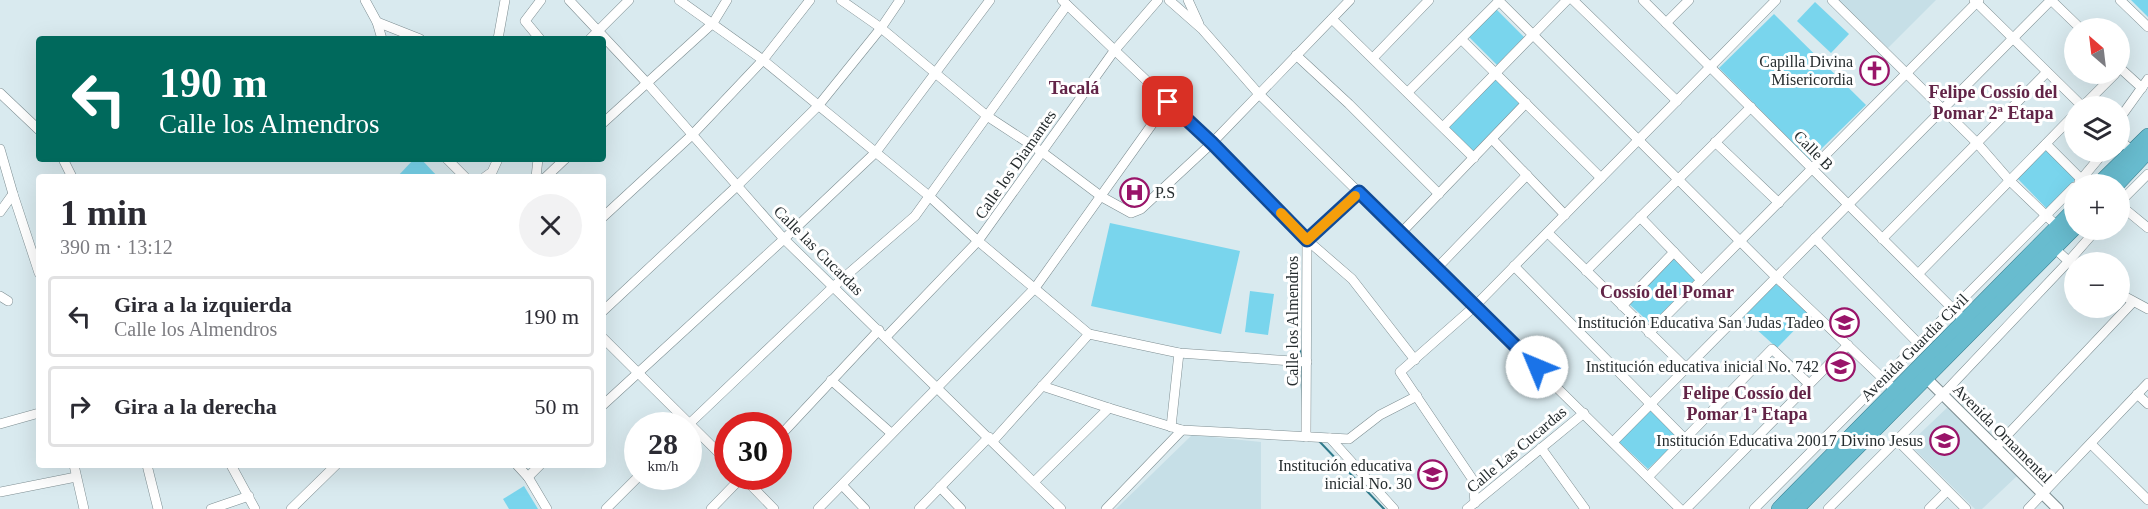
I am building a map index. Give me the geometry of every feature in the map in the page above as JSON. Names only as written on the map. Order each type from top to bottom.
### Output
[{"type":"highway","points":[[2109,174],[2148,136]]},
{"type":"highway","points":[[2126,174],[2148,151]]},
{"type":"highway","name":"Avenida Guardia Civil","points":[[1796,509],[1900,395],[2052,221],[2064,215]]},
{"type":"highway","name":"Avenida Guardia Civil","points":[[1779,509],[1900,395],[1926,378],[2064,238]]},
{"type":"street","points":[[365,0],[377,22],[381,36]]},
{"type":"street","points":[[499,36],[505,0]]},
{"type":"street","points":[[538,36],[525,21],[540,0]]},
{"type":"street","name":"Calle las Cucardas","points":[[569,0],[604,36]]},
{"type":"street","points":[[594,36],[629,0]]},
{"type":"street","points":[[679,0],[763,60],[876,152],[1089,334],[1179,353],[1307,362]]},
{"type":"street","points":[[606,120],[713,23],[727,0]]},
{"type":"street","points":[[606,214],[692,135],[763,60],[810,0]]},
{"type":"street","points":[[841,0],[880,28],[987,116],[1042,152],[1102,197],[1131,213],[1137,212],[1212,143],[1350,0]]},
{"type":"street","points":[[606,308],[737,186],[818,106],[900,0]]},
{"type":"street","points":[[606,402],[876,152],[990,0]]},
{"type":"street","name":"Calle los Diamantes","points":[[792,423],[831,381],[883,334],[978,241],[1114,51],[1158,0]]},
{"type":"street","points":[[1169,0],[1202,28],[1258,93],[1584,413],[1648,477],[1674,507]]},
{"type":"street","points":[[1188,0],[1202,28]]},
{"type":"street","points":[[1373,58],[1429,0]]},
{"type":"street","points":[[1443,127],[1567,0]]},
{"type":"street","points":[[1573,0],[1677,101]]},
{"type":"street","name":"Calle B","points":[[1643,0],[1965,321]]},
{"type":"street","points":[[1666,23],[1689,0]]},
{"type":"street","points":[[1471,506],[1473,480],[1400,372],[1475,306],[1776,0]]},
{"type":"street","points":[[1832,0],[1977,143],[2010,181],[2052,221]]},
{"type":"street","points":[[1613,442],[2051,0],[2070,18]]},
{"type":"street","points":[[2120,0],[2148,27]]},
{"type":"street","points":[[1408,92],[1499,1],[1776,277],[1900,395]]},
{"type":"street","points":[[1649,333],[1977,1],[2072,96]]},
{"type":"street","points":[[702,412],[833,287],[915,216],[1065,2],[1212,143],[1307,240],[1352,279],[1415,360]]},
{"type":"street","points":[[1332,19],[1473,158]]},
{"type":"street","points":[[377,22],[412,36]]},
{"type":"street","name":"Calle las Cucardas","points":[[606,39],[784,239],[1061,509]]},
{"type":"street","points":[[1461,39],[1601,178]]},
{"type":"street","points":[[1296,55],[1349,104],[1439,194]]},
{"type":"street","points":[[1882,239],[2047,72]]},
{"type":"street","points":[[2130,77],[2142,88]]},
{"type":"street","points":[[2130,104],[2148,79]]},
{"type":"street","points":[[2093,96],[2105,84]]},
{"type":"street","points":[[0,93],[36,127]]},
{"type":"street","points":[[818,509],[1035,288],[1168,102]]},
{"type":"street","points":[[1401,233],[1526,103]]},
{"type":"street","points":[[1586,271],[1751,107]]},
{"type":"street","points":[[1918,274],[2064,125]]},
{"type":"street","points":[[1492,139],[1565,215]]},
{"type":"street","points":[[1715,142],[1779,203]]},
{"type":"street","points":[[2046,144],[2070,174]]},
{"type":"street","points":[[0,149],[36,262]]},
{"type":"street","points":[[450,162],[462,174]]},
{"type":"street","points":[[549,174],[562,162]]},
{"type":"street","points":[[2086,174],[2096,162]]},
{"type":"street","points":[[2130,193],[2148,174]]},
{"type":"street","points":[[1437,268],[1527,175]]},
{"type":"street","name":"Calle los Almendros","points":[[1306,437],[1307,240],[1359,192]]},
{"type":"street","points":[[0,212],[13,194]]},
{"type":"street","points":[[1754,509],[1954,309],[2052,221],[2064,204]]},
{"type":"street","points":[[2130,212],[2148,228]]},
{"type":"street","points":[[1640,217],[1701,280]]},
{"type":"street","points":[[1548,232],[1685,367]]},
{"type":"street","points":[[1815,238],[1919,344]]},
{"type":"street","points":[[2054,248],[2064,257]]},
{"type":"street","points":[[1622,306],[1674,252]]},
{"type":"street","points":[[1514,267],[1685,439]]},
{"type":"street","points":[[1828,509],[2064,272]]},
{"type":"street","points":[[2130,300],[2148,309]]},
{"type":"street","points":[[1996,447],[2133,302]]},
{"type":"street","points":[[919,509],[991,439],[1089,334]]},
{"type":"street","points":[[606,341],[676,412]]},
{"type":"street","points":[[1686,509],[1848,345]]},
{"type":"street","points":[[1648,477],[1772,349],[1809,384]]},
{"type":"street","points":[[1171,427],[1179,353]]},
{"type":"street","name":"Avenida Ornamental","points":[[1926,378],[2058,509]]},
{"type":"street","points":[[831,381],[891,434]]},
{"type":"street","points":[[2028,509],[2148,383]]},
{"type":"street","points":[[1042,386],[1182,430],[1349,440],[1380,415],[1416,396]]},
{"type":"street","points":[[2138,394],[2148,404]]},
{"type":"street","points":[[1035,482],[1109,408]]},
{"type":"street","name":"Calle Las Cucardas","points":[[1471,506],[1584,413]]},
{"type":"street","points":[[0,424],[36,414]]},
{"type":"street","points":[[1106,509],[1182,430]]},
{"type":"street","points":[[702,438],[714,449]]},
{"type":"street","points":[[1330,438],[1394,509]]},
{"type":"street","points":[[1897,440],[1966,509]]},
{"type":"street","points":[[2091,444],[2148,500]]},
{"type":"street","points":[[1541,448],[1582,508]]},
{"type":"street","points":[[74,468],[84,509]]},
{"type":"street","points":[[148,468],[158,509]]},
{"type":"street","points":[[233,468],[255,509]]},
{"type":"street","points":[[291,509],[332,468]]},
{"type":"street","points":[[520,468],[528,477],[547,509]]},
{"type":"street","points":[[528,477],[537,468]]},
{"type":"street","points":[[0,492],[76,477]]},
{"type":"street","points":[[842,485],[865,509]]},
{"type":"street","points":[[940,488],[961,509]]},
{"type":"street","points":[[606,509],[625,490]]},
{"type":"street","points":[[711,509],[729,490]]},
{"type":"street","points":[[755,490],[774,509]]},
{"type":"street","points":[[1929,509],[1947,491]]},
{"type":"street","points":[[217,508],[249,496]]},
{"type":"shaded area","points":[[1838,0],[1936,0],[1888,48]]},
{"type":"shaded area","points":[[2131,0],[2148,0],[2148,17]]},
{"type":"shaded area","points":[[1815,2],[1849,34],[1831,53],[1797,21]]},
{"type":"shaded area","points":[[1496,9],[1524,37],[1497,65],[1469,37]]},
{"type":"shaded area","points":[[1774,14],[1866,105],[1810,160],[1719,68]]},
{"type":"shaded area","points":[[1496,78],[1521,104],[1471,153],[1446,128]]},
{"type":"shaded area","points":[[2046,149],[2071,174],[2064,174],[2064,192],[2048,210],[2017,178]]},
{"type":"shaded area","points":[[411,162],[424,162],[435,174],[400,174]]},
{"type":"shaded area","points":[[1110,223],[1240,251],[1221,334],[1091,306]]},
{"type":"shaded area","points":[[1674,255],[1697,278],[1651,324],[1627,302]]},
{"type":"shaded area","points":[[1775,283],[1810,314],[1777,348],[1743,317]]},
{"type":"shaded area","points":[[1250,291],[1274,294],[1268,335],[1245,332]]},
{"type":"shaded area","points":[[1950,405],[2017,476],[1982,509],[1975,509],[1909,444]]},
{"type":"shaded area","points":[[1651,408],[1681,438],[1648,469],[1619,442]]},
{"type":"shaded area","points":[[1192,435],[1261,442],[1261,509],[1116,509]]},
{"type":"shaded area","points":[[524,486],[538,509],[509,509],[503,499]]},
{"type":"waterway","points":[[1300,347],[1301,359]]},
{"type":"waterway","points":[[1301,365],[1303,416]]},
{"type":"waterway","points":[[1319,441],[1384,509]]},
{"type":"slow traffic","points":[[1281,213],[1307,240],[1355,196]]},
{"type":"place","name":"Capilla Divina Misericordia","points":[[1874,70]]},
{"type":"place","name":"P.S","points":[[1134,192]]},
{"type":"place","name":"Institución Educativa San Judas Tadeo","points":[[1845,322]]},
{"type":"place","name":"Institución educativa inicial No. 742","points":[[1840,366]]},
{"type":"place","name":"Institución Educativa 20017 Divino Jesus","points":[[1944,440]]},
{"type":"place","name":"Institución educativa inicial No. 30","points":[[1433,474]]},
{"type":"district","name":"Tacalá","points":[[1074,88]]},
{"type":"district","name":"Felipe Cossío del Pomar 2ª Etapa","points":[[1993,102]]},
{"type":"district","name":"Cossío del Pomar","points":[[1667,292]]},
{"type":"district","name":"Felipe Cossío del Pomar 1ª Etapa","points":[[1747,403]]},
{"type":"route","points":[[1168,102],[1212,143],[1307,240],[1359,192],[1537,367]]}]
